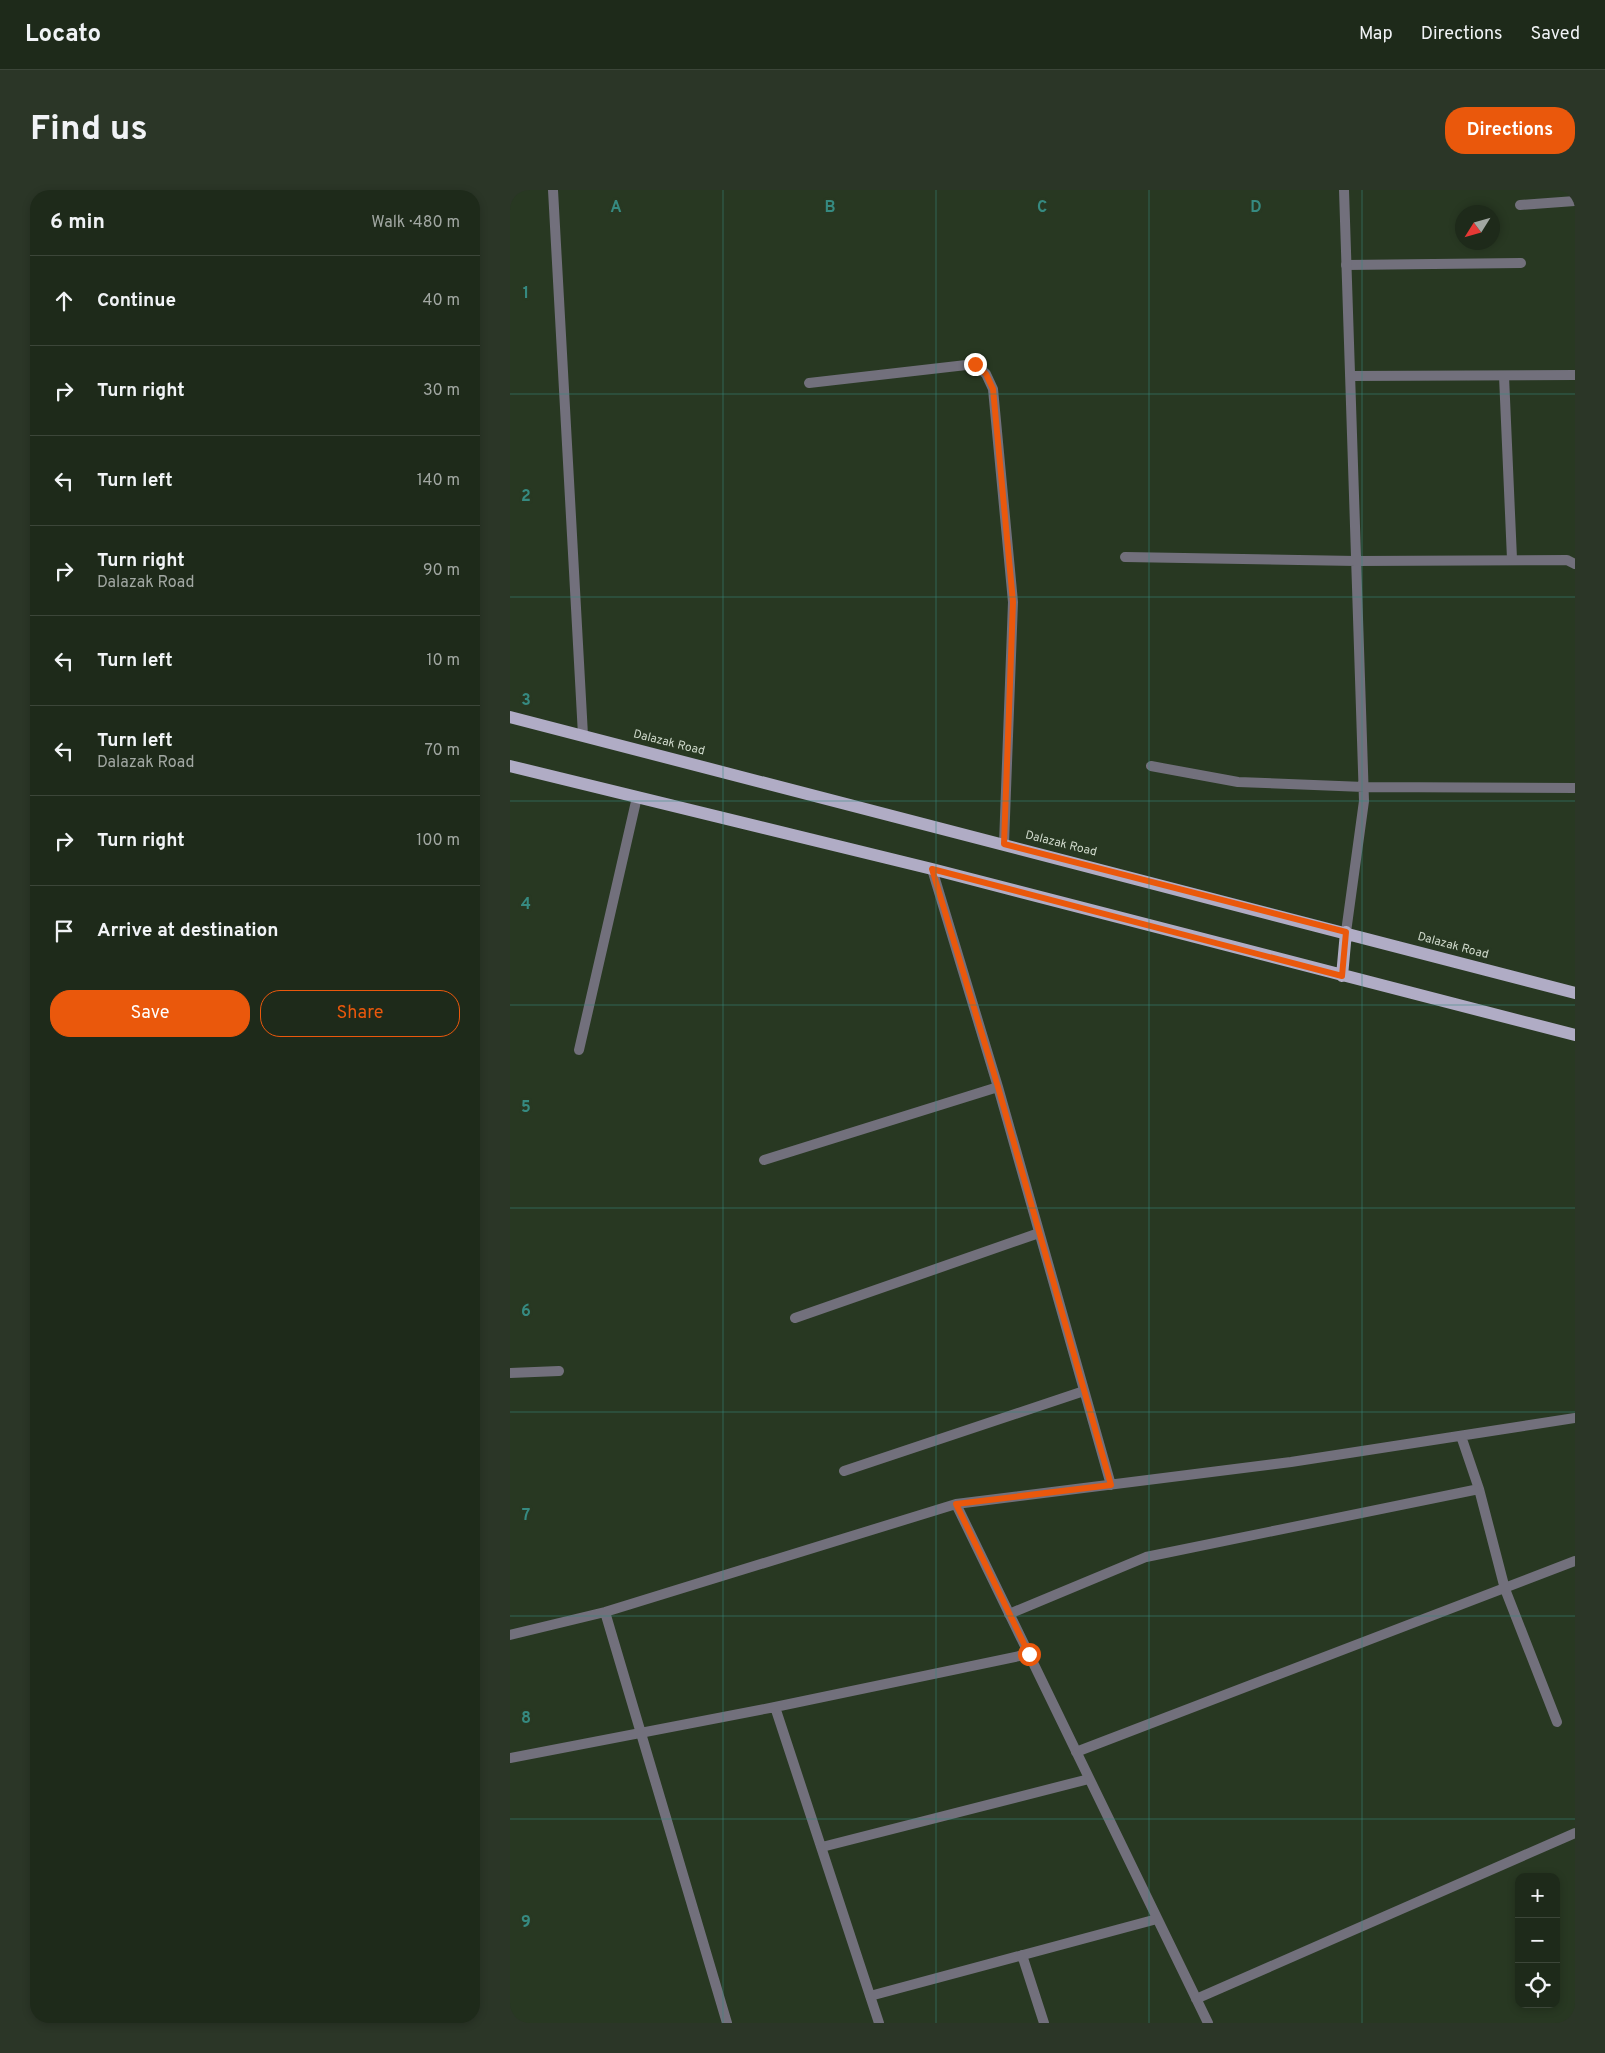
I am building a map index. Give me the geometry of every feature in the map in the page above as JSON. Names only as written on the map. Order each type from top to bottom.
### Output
[{"type":"main road","name":"Dalazak Road","points":[[510,717],[1346,932],[1575,993]]},
{"type":"main road","points":[[510,766],[932,869],[1575,1035]]},
{"type":"main road","points":[[1342,976],[1346,932]]},
{"type":"street","points":[[553,190],[584,736]]},
{"type":"street","points":[[1344,190],[1364,787],[1364,801],[1346,932]]},
{"type":"street","points":[[1520,206],[1575,200]]},
{"type":"street","points":[[1346,265],[1521,262]]},
{"type":"street","points":[[809,383],[975,364],[986,374],[993,389],[1013,602],[1004,844]]},
{"type":"street","points":[[1350,376],[1575,375]]},
{"type":"street","points":[[1504,376],[1512,559]]},
{"type":"street","points":[[1125,557],[1356,561],[1512,559],[1567,560],[1575,564]]},
{"type":"street","points":[[1151,766],[1238,782],[1364,787],[1575,788]]},
{"type":"street","points":[[579,1050],[637,797]]},
{"type":"street","points":[[932,869],[998,1087],[1111,1485]]},
{"type":"street","points":[[764,1160],[998,1087]]},
{"type":"street","points":[[795,1318],[1039,1233]]},
{"type":"street","points":[[510,1373],[559,1370]]},
{"type":"street","points":[[844,1471],[1084,1391]]},
{"type":"street","points":[[510,1635],[605,1612],[956,1504],[1291,1462],[1575,1418]]},
{"type":"street","points":[[1461,1436],[1479,1489],[1505,1588],[1557,1722]]},
{"type":"street","points":[[1009,1614],[1146,1557],[1479,1489]]},
{"type":"street","points":[[956,1504],[1208,2023]]},
{"type":"street","points":[[1076,1752],[1575,1561]]},
{"type":"street","points":[[605,1612],[727,2023]]},
{"type":"street","points":[[510,1758],[775,1707],[1029,1654]]},
{"type":"street","points":[[775,1707],[879,2023]]},
{"type":"street","points":[[822,1848],[1089,1779]]},
{"type":"street","points":[[1196,1999],[1575,1833]]},
{"type":"street","points":[[870,1996],[1157,1919]]},
{"type":"street","points":[[1022,1955],[1044,2023]]},
{"type":"route","points":[[975,364],[986,374],[993,389],[1013,602],[1004,844],[1346,932],[1342,976],[932,869],[998,1087],[1111,1485],[956,1504],[1029,1654]]}]
